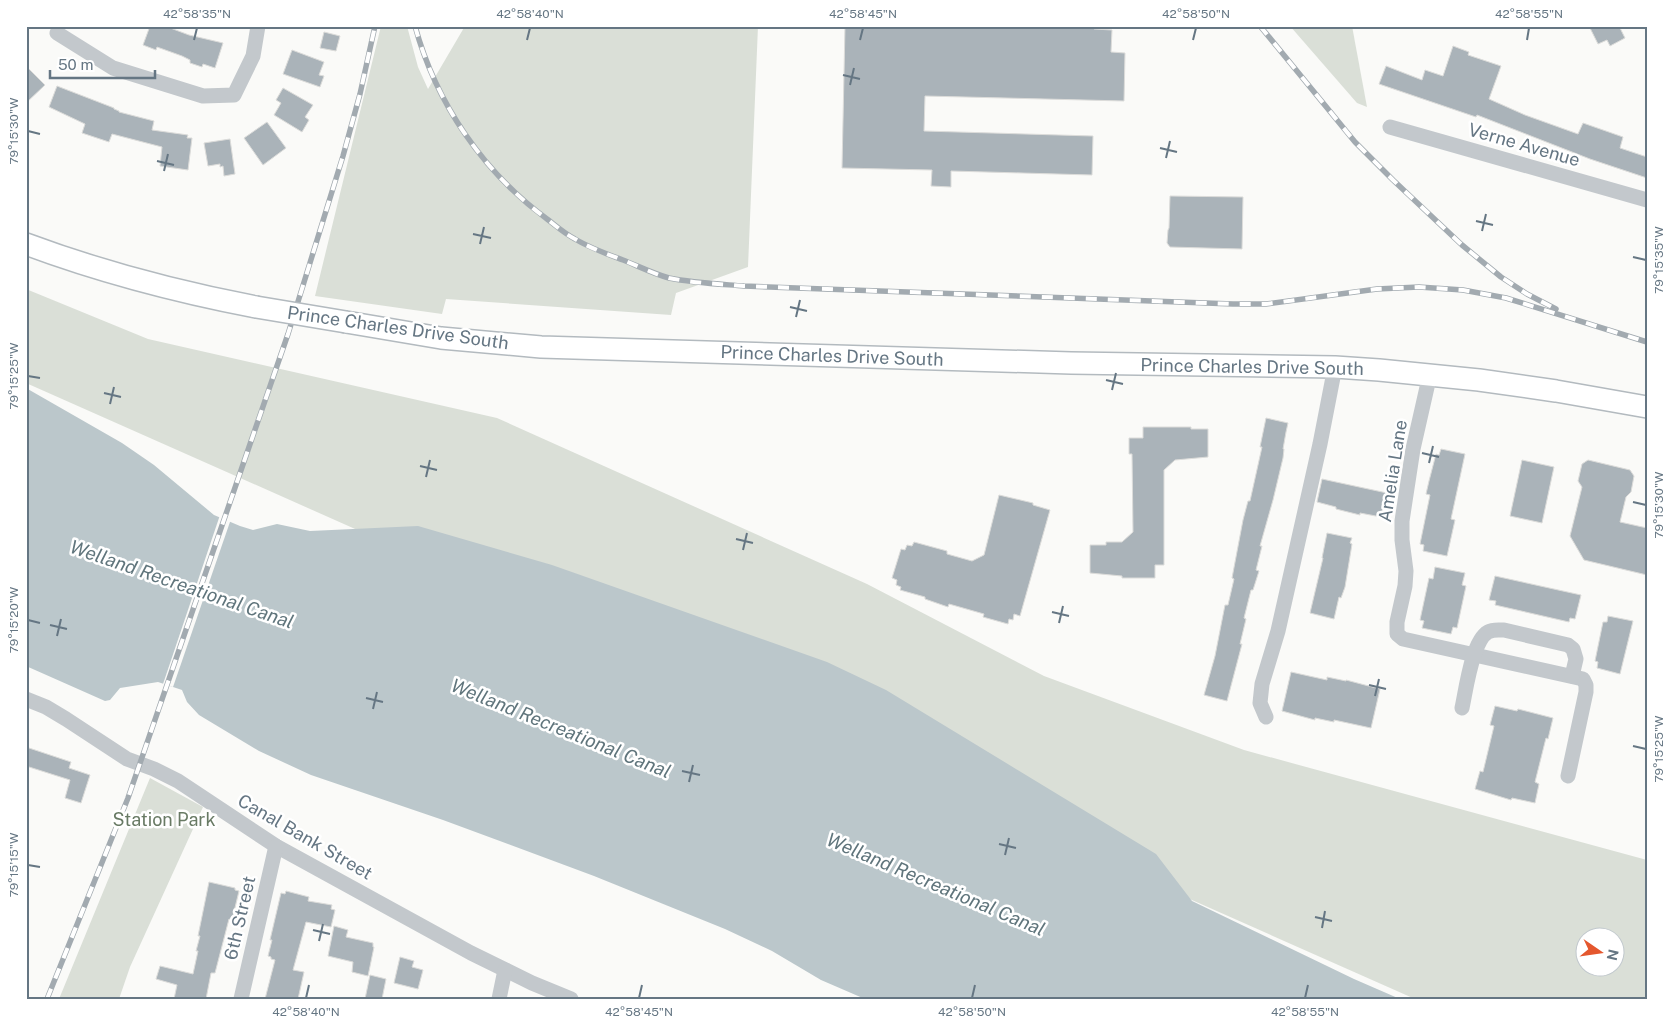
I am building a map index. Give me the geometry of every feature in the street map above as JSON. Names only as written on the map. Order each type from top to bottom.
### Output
[{"type":"main road","name":"Prince Charles Drive South","points":[[26,244],[94,267],[204,297],[441,338],[541,346],[1071,363],[1335,368],[1430,374],[1556,391],[1647,407]]},
{"type":"street","points":[[56,33],[112,68],[203,96],[234,95],[252,56],[258,26]]},
{"type":"street","name":"Verne Avenue","points":[[1390,127],[1647,200]]},
{"type":"street","points":[[1266,717],[1260,703],[1262,684],[1278,631],[1335,368]]},
{"type":"street","name":"Amelia Lane","points":[[1430,374],[1413,450],[1402,521],[1402,540],[1406,571],[1396,634],[1403,639],[1474,654]]},
{"type":"street","points":[[1462,708],[1474,654],[1487,632],[1504,630],[1568,645],[1573,648],[1576,659],[1572,676]]},
{"type":"street","points":[[1474,654],[1583,679],[1587,688],[1568,776]]},
{"type":"street","name":"Canal Bank Street","points":[[26,699],[46,707],[127,759],[154,769],[178,781],[276,846],[505,970],[571,999]]},
{"type":"street","name":"6th Street","points":[[241,999],[276,846]]},
{"type":"street","points":[[499,999],[505,970]]},
{"type":"green space","points":[[381,26],[407,26],[418,67],[428,89],[465,26],[758,26],[748,267],[676,293],[671,315],[446,299],[442,314],[315,296]]},
{"type":"green space","points":[[1290,26],[1352,26],[1367,107],[1357,103]]},
{"type":"green space","points":[[26,289],[148,339],[497,418],[867,584],[1044,676],[1244,750],[1647,860],[1647,999],[1415,999],[26,383]]},
{"type":"green space","name":"Station Park","points":[[150,778],[203,807],[130,967],[119,999],[59,999]]},
{"type":"water","name":"Welland Recreational Canal","points":[[26,388],[122,443],[154,465],[214,515],[240,526],[253,530],[277,524],[310,531],[418,526],[552,565],[827,662],[886,690],[1156,854],[1192,901],[1354,979],[1400,999],[865,999],[821,980],[772,951],[725,929],[594,876],[443,820],[311,775],[259,751],[199,715],[187,702],[182,690],[158,682],[120,688],[110,700],[105,701],[26,666]]},
{"type":"pier","points":[[220,515],[231,519],[173,687],[163,684]]},
{"type":"building","points":[[150,26],[165,26],[189,35],[223,43],[215,68],[203,64],[202,67],[190,63],[190,60],[182,56],[157,47],[156,50],[143,45]]},
{"type":"building","points":[[845,26],[1094,26],[1094,29],[1112,30],[1111,52],[1125,53],[1124,101],[925,96],[924,131],[1093,136],[1092,175],[951,171],[951,187],[931,186],[932,170],[842,168]]},
{"type":"building","points":[[1589,26],[1619,26],[1625,38],[1610,46],[1607,40],[1598,44]]},
{"type":"building","points":[[324,32],[340,36],[336,51],[320,48]]},
{"type":"building","points":[[1453,46],[1469,52],[1468,55],[1501,66],[1489,99],[1525,115],[1578,134],[1583,123],[1623,137],[1620,148],[1647,157],[1647,178],[1590,159],[1477,115],[1476,117],[1379,84],[1386,66],[1422,80],[1425,70],[1443,76]]},
{"type":"building","points":[[292,50],[324,62],[319,75],[324,76],[320,87],[283,74]]},
{"type":"building","points":[[26,66],[45,85],[26,103]]},
{"type":"building","points":[[57,86],[114,108],[119,112],[154,121],[152,130],[188,135],[187,138],[192,138],[188,170],[160,166],[162,147],[112,134],[109,142],[82,133],[85,124],[49,107]]},
{"type":"building","points":[[283,88],[313,105],[305,117],[309,120],[302,132],[274,115],[281,103],[276,100]]},
{"type":"building","points":[[267,122],[286,148],[263,165],[244,138]]},
{"type":"building","points":[[230,139],[235,174],[224,176],[223,166],[220,167],[220,164],[208,166],[204,143]]},
{"type":"building","points":[[1170,196],[1243,197],[1242,249],[1170,247],[1167,243]]},
{"type":"building","points":[[1266,418],[1288,423],[1283,458],[1260,546],[1262,546],[1256,570],[1259,571],[1253,590],[1251,590],[1244,618],[1246,619],[1240,644],[1242,644],[1227,701],[1204,695],[1215,656],[1225,605],[1228,605],[1234,579],[1232,578],[1243,520],[1248,501],[1250,501],[1262,447],[1260,447]]},
{"type":"building","points":[[1143,427],[1208,429],[1208,457],[1175,460],[1164,470],[1164,565],[1155,565],[1155,578],[1122,578],[1122,576],[1090,573],[1090,545],[1122,542],[1133,532],[1132,454],[1129,454],[1129,438],[1143,438]]},
{"type":"building","points":[[1441,449],[1465,454],[1451,519],[1455,520],[1447,556],[1423,551],[1424,545],[1420,544],[1430,495],[1426,494],[1436,454],[1439,455]]},
{"type":"building","points":[[1522,460],[1554,467],[1542,523],[1510,516]]},
{"type":"building","points":[[1588,460],[1630,470],[1634,476],[1631,492],[1626,497],[1620,522],[1647,528],[1647,575],[1584,560],[1570,536],[1582,487],[1578,481],[1582,464]]},
{"type":"building","points":[[1322,479],[1387,493],[1381,517],[1360,513],[1360,515],[1317,502]]},
{"type":"building","points":[[999,495],[1033,503],[1033,505],[1050,510],[1020,616],[1014,614],[1013,620],[1009,619],[1008,624],[983,617],[984,614],[949,604],[948,607],[925,599],[925,597],[900,590],[901,587],[896,585],[897,580],[892,578],[901,549],[905,550],[907,545],[912,546],[914,542],[947,551],[947,554],[972,561],[984,555]]},
{"type":"building","points":[[1327,533],[1352,538],[1345,587],[1341,598],[1339,597],[1334,619],[1310,613]]},
{"type":"building","points":[[1435,567],[1465,573],[1462,585],[1466,586],[1457,628],[1453,627],[1451,634],[1422,628],[1424,621],[1420,620],[1429,578],[1433,579]]},
{"type":"building","points":[[1495,576],[1581,595],[1575,619],[1570,618],[1569,622],[1495,605],[1496,601],[1489,600]]},
{"type":"building","points":[[1608,616],[1633,621],[1620,674],[1597,668],[1598,662],[1595,661],[1603,622],[1607,622]]},
{"type":"building","points":[[1291,672],[1327,680],[1327,677],[1346,680],[1380,689],[1371,728],[1334,720],[1334,722],[1315,718],[1315,720],[1282,711]]},
{"type":"building","points":[[1495,706],[1517,711],[1518,709],[1553,718],[1535,782],[1539,784],[1535,803],[1512,798],[1511,800],[1475,789],[1480,771],[1483,772],[1494,726],[1490,725]]},
{"type":"building","points":[[26,747],[71,762],[69,768],[90,775],[81,803],[65,798],[70,780],[26,766]]},
{"type":"building","points":[[209,882],[235,888],[235,890],[239,891],[232,920],[229,919],[215,973],[211,973],[206,999],[174,999],[177,985],[156,979],[160,966],[193,974],[200,936],[198,936]]},
{"type":"building","points":[[286,891],[309,897],[308,901],[332,905],[331,909],[335,910],[331,927],[306,922],[293,970],[304,972],[298,999],[265,999],[275,960],[268,956],[272,940],[270,940],[281,893],[285,894]]},
{"type":"building","points":[[334,926],[348,930],[346,937],[373,943],[374,947],[368,976],[352,972],[353,962],[328,956]]},
{"type":"building","points":[[400,957],[414,961],[412,967],[423,970],[418,989],[394,983]]},
{"type":"building","points":[[370,975],[386,979],[382,999],[365,999]]},
{"type":"railway","points":[[47,999],[128,798],[288,334],[343,156],[360,94],[375,26]]},
{"type":"railway","points":[[415,26],[435,82],[449,109],[465,134],[502,180],[571,237],[599,251],[669,278],[744,286],[1233,304],[1266,304],[1377,289],[1419,287],[1463,290],[1506,298],[1647,342]]},
{"type":"railway","points":[[1260,26],[1355,142],[1393,180],[1462,245],[1501,277],[1527,294],[1556,309]]}]
